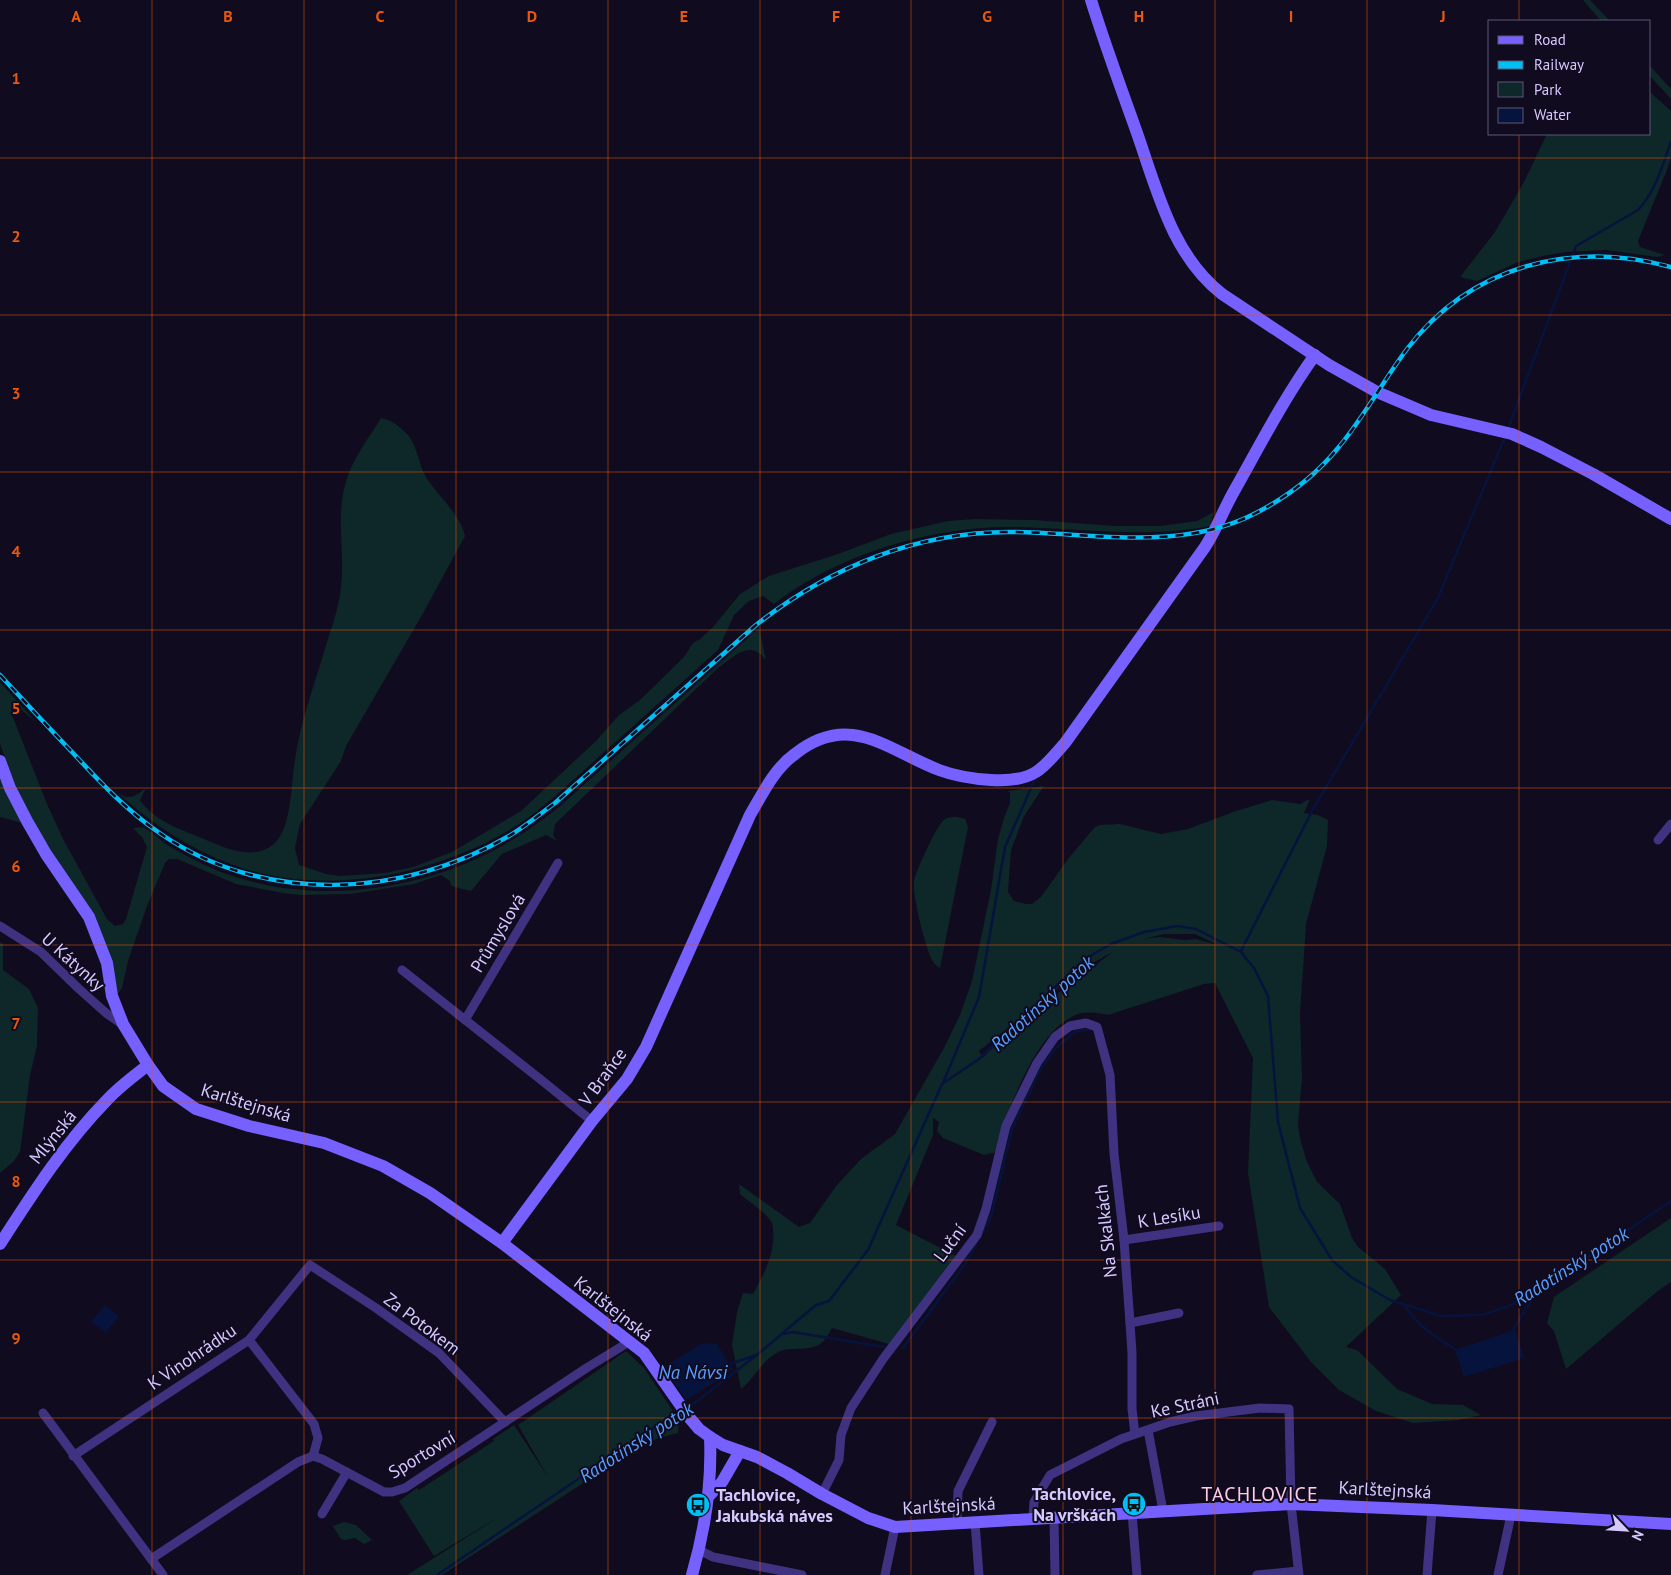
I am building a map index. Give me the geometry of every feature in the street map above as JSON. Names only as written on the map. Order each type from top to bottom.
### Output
[{"type":"street","points":[[1091,0],[1167,218],[1194,268],[1214,288],[1315,356],[1376,392],[1416,409],[1452,421],[1506,432],[1541,447],[1593,474],[1671,519]]},
{"type":"street","name":"V Braňce","points":[[502,1243],[592,1122],[627,1079],[646,1047],[750,815],[768,782],[779,768],[795,753],[817,741],[832,735],[849,734],[870,738],[940,771],[978,779],[1003,780],[1023,778],[1036,772],[1052,758],[1071,735],[1205,547],[1296,383],[1315,356]]},
{"type":"street","name":"Karlštejnská","points":[[0,761],[10,788],[27,821],[46,854],[89,917],[107,963],[112,996],[123,1024],[163,1086],[196,1109],[249,1126],[324,1143],[383,1166],[430,1193],[502,1243],[644,1353],[699,1429],[710,1437],[780,1469],[868,1518],[895,1527],[1291,1504],[1671,1524]]},
{"type":"street","points":[[1658,840],[1671,824]]},
{"type":"street","name":"Průmyslová","points":[[465,1020],[558,863]]},
{"type":"street","name":"U Kátynky","points":[[0,926],[41,952],[106,1013],[123,1024]]},
{"type":"street","points":[[402,970],[592,1122]]},
{"type":"street","name":"Luční","points":[[822,1494],[839,1460],[841,1435],[851,1408],[883,1359],[977,1235],[986,1209],[1006,1126],[1037,1063],[1056,1037],[1070,1026],[1086,1023],[1097,1027]]},
{"type":"street","name":"Na Skalkách","points":[[1097,1027],[1110,1075],[1114,1154],[1124,1240],[1130,1323],[1134,1434]]},
{"type":"street","name":"Mlýnská","points":[[0,1244],[43,1177],[71,1140],[108,1099],[148,1064]]},
{"type":"street","name":"K Lesíku","points":[[1124,1240],[1219,1226]]},
{"type":"street","name":"K Vinohrádku","points":[[73,1456],[249,1340],[310,1264]]},
{"type":"street","name":"Za Potokem","points":[[310,1264],[439,1353],[505,1422]]},
{"type":"street","points":[[1130,1323],[1179,1313]]},
{"type":"street","points":[[150,1559],[298,1462],[313,1456],[318,1438],[314,1424],[249,1340]]},
{"type":"street","name":"Sportovní","points":[[313,1456],[384,1492],[405,1488],[629,1342]]},
{"type":"street","name":"Ke Stráni","points":[[1033,1518],[1034,1502],[1050,1475],[1121,1439],[1170,1422],[1196,1416],[1260,1408],[1289,1409],[1291,1504]]},
{"type":"street","points":[[43,1413],[163,1575]]},
{"type":"street","points":[[957,1523],[958,1491],[992,1422]]},
{"type":"street","points":[[1148,1430],[1163,1511]]},
{"type":"street","points":[[692,1575],[699,1550],[708,1497],[711,1466],[710,1437]]},
{"type":"street","points":[[708,1497],[722,1482],[740,1451]]},
{"type":"street","points":[[322,1514],[346,1472]]},
{"type":"street","points":[[1257,1575],[1298,1573],[1291,1504]]},
{"type":"street","points":[[1427,1575],[1432,1510]]},
{"type":"street","points":[[1132,1513],[1137,1575]]},
{"type":"street","points":[[1498,1575],[1517,1515]]},
{"type":"street","points":[[1054,1518],[1055,1575]]},
{"type":"street","points":[[975,1522],[979,1575]]},
{"type":"street","points":[[885,1575],[895,1527]]},
{"type":"street","points":[[699,1550],[713,1557],[798,1575]]},
{"type":"green space","points":[[1583,0],[1590,0],[1609,20],[1600,20]]},
{"type":"green space","points":[[1651,67],[1671,89],[1671,99],[1651,77]]},
{"type":"green space","points":[[1651,93],[1671,111],[1671,157],[1638,241],[1640,247],[1665,255],[1657,257],[1606,250],[1566,252],[1518,262],[1477,281],[1460,277],[1495,232],[1524,182],[1547,135],[1651,135]]},
{"type":"green space","points":[[381,418],[395,424],[411,439],[426,477],[454,513],[465,536],[422,615],[346,746],[341,761],[300,824],[295,848],[299,865],[326,874],[340,876],[385,873],[413,867],[452,852],[521,811],[596,741],[619,715],[640,700],[684,657],[693,643],[713,627],[740,594],[769,576],[838,554],[891,534],[948,521],[976,519],[1034,520],[1115,526],[1161,526],[1197,521],[1214,512],[1210,526],[1186,530],[1112,532],[1013,527],[982,528],[919,538],[887,546],[856,557],[799,586],[774,604],[763,596],[749,601],[734,615],[718,650],[552,799],[524,821],[506,832],[473,849],[438,862],[402,872],[365,879],[327,881],[290,878],[253,871],[218,859],[175,837],[136,809],[112,788],[121,795],[129,797],[146,788],[140,800],[153,814],[178,828],[221,846],[240,851],[258,852],[267,849],[275,843],[280,836],[287,817],[296,751],[339,601],[342,574],[341,510],[345,485],[365,442]]},
{"type":"green space","points":[[759,628],[766,660],[760,654],[748,650],[718,668],[555,824],[553,835],[557,841],[546,835],[502,854],[471,891],[451,886],[450,881],[441,875],[414,884],[351,894],[300,895],[236,884],[177,859],[169,859],[165,863],[147,906],[128,961],[122,988],[117,995],[112,962],[15,785],[0,744],[0,682],[36,722],[19,708],[13,708],[12,715],[63,839],[107,919],[115,926],[123,924],[126,919],[147,847],[142,837],[133,828],[144,828],[169,846],[198,862],[252,882],[290,889],[329,891],[367,889],[406,882],[443,872],[478,858],[512,840],[559,807]]},
{"type":"green space","points":[[0,777],[22,823],[0,817]]},
{"type":"green space","points":[[1044,786],[1024,816],[1011,850],[1008,892],[1014,901],[1026,904],[1032,904],[1041,897],[1068,859],[1094,828],[1099,825],[1120,824],[1161,834],[1188,829],[1272,800],[1300,804],[1310,799],[1304,813],[1318,815],[1328,820],[1327,846],[1306,924],[1300,1014],[1302,1078],[1298,1124],[1300,1139],[1307,1162],[1317,1182],[1340,1204],[1352,1238],[1358,1247],[1385,1269],[1401,1295],[1346,1347],[1357,1350],[1397,1389],[1432,1404],[1463,1405],[1481,1415],[1458,1420],[1413,1423],[1376,1411],[1339,1390],[1311,1362],[1269,1307],[1248,1173],[1253,1058],[1215,983],[1204,984],[1108,1015],[1081,1013],[1063,1023],[1036,1054],[1025,1074],[1008,1115],[997,1152],[984,1155],[943,1138],[937,1131],[939,1122],[933,1118],[933,1135],[896,1225],[958,1257],[889,1344],[832,1328],[825,1340],[817,1346],[784,1350],[776,1353],[765,1362],[741,1389],[732,1345],[737,1312],[743,1293],[753,1294],[768,1264],[772,1248],[773,1226],[762,1212],[740,1194],[739,1184],[799,1227],[810,1223],[837,1185],[861,1159],[895,1134],[944,1048],[960,1015],[972,981],[991,890],[998,839],[1010,803],[1010,793],[1008,791]],"holes":[[[1164,934],[1195,934],[1218,945],[1196,939],[1184,940],[1160,937],[1144,939]],[[1113,952],[1030,1014],[983,1058],[979,1051],[1085,967]]]},
{"type":"green space","points":[[957,817],[965,819],[968,827],[940,968],[935,965],[931,957],[924,936],[917,910],[914,881],[918,868],[940,825],[946,819]]},
{"type":"green space","points":[[0,942],[3,944],[3,970],[29,989],[38,1008],[37,1046],[30,1075],[20,1152],[14,1161],[0,1173]]},
{"type":"green space","points":[[1671,1218],[1671,1282],[1566,1369],[1554,1331],[1547,1323],[1554,1297]]},
{"type":"green space","points":[[626,1351],[644,1368],[673,1411],[679,1421],[678,1433],[658,1438],[628,1454],[442,1575],[407,1575],[502,1515],[434,1556],[399,1501],[494,1441],[493,1439],[514,1425],[548,1477],[518,1425]]},
{"type":"green space","points":[[344,1522],[356,1525],[372,1540],[364,1544],[355,1538],[341,1539],[333,1526]]},
{"type":"water","points":[[105,1305],[119,1316],[106,1333],[91,1322]]},
{"type":"water","points":[[1515,1330],[1524,1358],[1464,1377],[1455,1350]]},
{"type":"water","name":"Na Návsi","points":[[703,1343],[717,1344],[732,1369],[726,1375],[686,1400],[664,1367]]},
{"type":"waterway","points":[[1508,429],[1576,246],[1638,210],[1654,186],[1671,142]]},
{"type":"waterway","points":[[1241,951],[1313,809],[1437,600],[1505,437]]},
{"type":"waterway","points":[[943,1083],[979,997],[1005,847],[1036,777]]},
{"type":"waterway","name":"Radotínský potok","points":[[687,1409],[758,1354],[816,1305],[829,1301],[868,1250],[942,1084],[979,1059],[1085,959],[1111,944],[1144,932],[1177,926],[1196,929],[1241,952],[1254,968],[1268,996],[1278,1122],[1300,1208],[1332,1260],[1351,1277],[1390,1300],[1441,1316],[1482,1315],[1509,1306],[1537,1292],[1671,1201]]},
{"type":"waterway","points":[[903,1348],[965,1264],[991,1217],[1012,1129],[1041,1068],[1056,1048],[1076,1031],[1090,1030]]},
{"type":"waterway","points":[[1511,1333],[1536,1293]]},
{"type":"waterway","points":[[1405,1306],[1428,1331],[1457,1350]]},
{"type":"waterway","points":[[784,1334],[793,1332],[884,1347]]},
{"type":"waterway","points":[[727,1365],[757,1355]]},
{"type":"waterway","name":"Radotínský potok","points":[[437,1575],[662,1422],[680,1413]]},
{"type":"railway","points":[[0,675],[125,806],[161,834],[201,857],[244,873],[288,882],[334,885],[379,881],[424,872],[468,857],[509,836],[527,824],[555,803],[756,625],[784,604],[845,570],[877,556],[909,546],[943,538],[978,533],[1013,532],[1137,538],[1198,533],[1227,525],[1256,513],[1279,500],[1320,467],[1347,436],[1407,349],[1433,320],[1461,297],[1493,279],[1526,266],[1561,259],[1597,257],[1634,259],[1671,267]]},
{"type":"place","name":"Tachlovice, Na vrškách","points":[[1134,1504]]},
{"type":"place","name":"Tachlovice, Jakubská náves","points":[[698,1505]]},
{"type":"district","name":"TACHLOVICE","points":[[1260,1494]]}]
